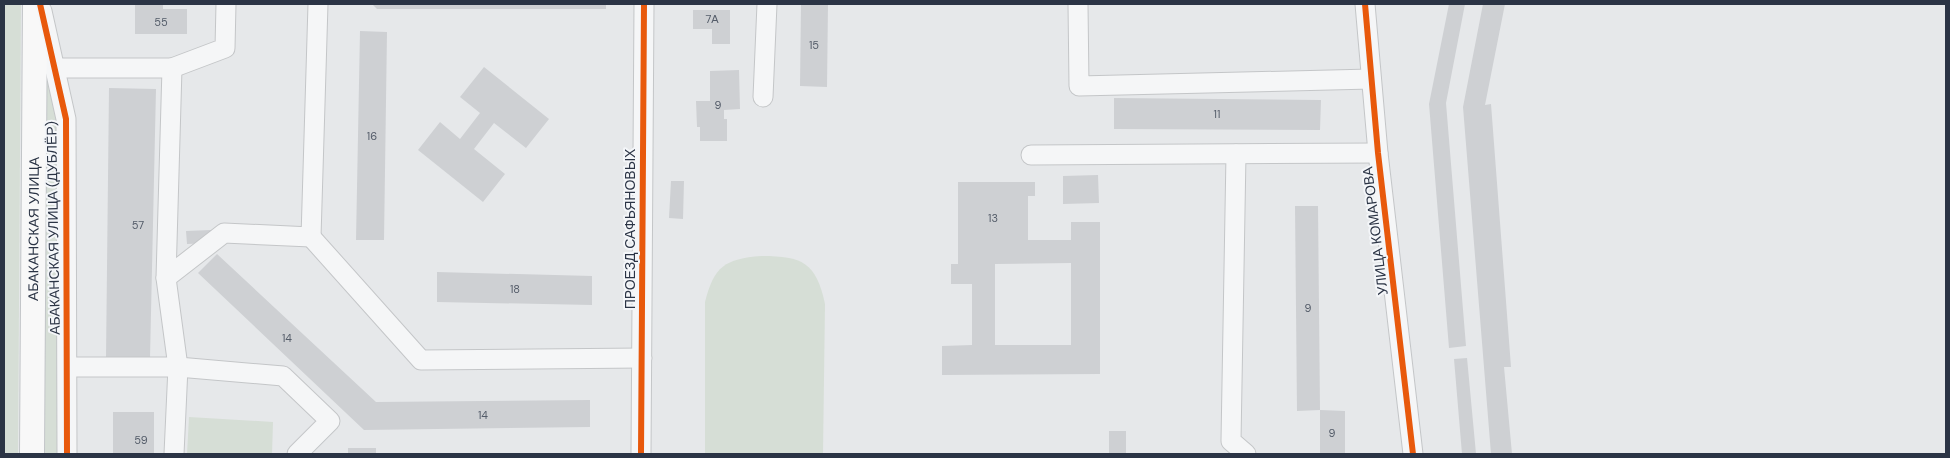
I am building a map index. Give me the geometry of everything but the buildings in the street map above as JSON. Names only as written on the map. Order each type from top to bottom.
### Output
[{"type":"main road","name":"АБАКАНСКАЯ УЛИЦА","points":[[32,454],[35,4]]},
{"type":"street","name":"АБАКАНСКАЯ УЛИЦА (ДУБЛЁР)","points":[[40,4],[66,119],[67,454]]},
{"type":"street","points":[[54,68],[172,68],[225,48],[226,4]]},
{"type":"street","points":[[318,4],[311,237],[421,360],[642,358]]},
{"type":"street","name":"ПРОЕЗД САФЬЯНОВЫХ","points":[[641,454],[644,4]]},
{"type":"street","points":[[763,97],[767,4]]},
{"type":"street","points":[[1078,4],[1079,86],[1370,79]]},
{"type":"street","name":"УЛИЦА КОМАРОВА","points":[[1365,4],[1370,79],[1413,454]]},
{"type":"street","points":[[172,68],[166,278],[178,367],[174,454]]},
{"type":"street","points":[[1031,155],[1378,153]]},
{"type":"street","points":[[1236,154],[1231,440],[1246,454]]},
{"type":"street","points":[[166,278],[224,233],[311,237]]},
{"type":"street","points":[[68,367],[178,367],[283,376],[330,422],[297,454]]},
{"type":"shaded area","points":[[4,4],[21,4],[18,454],[4,454]]},
{"type":"shaded area","points":[[41,45],[60,131],[57,454],[38,454]]},
{"type":"shaded area","points":[[761,256],[787,258],[805,264],[812,270],[821,290],[825,304],[823,454],[705,454],[705,302],[712,280],[723,267],[738,259]]},
{"type":"shaded area","points":[[189,417],[273,422],[272,454],[187,454]]},
{"type":"cycle path","points":[[40,4],[66,119],[67,454]]},
{"type":"cycle path","points":[[641,454],[644,4]]},
{"type":"cycle path","points":[[1365,4],[1378,153],[1413,454]]}]
